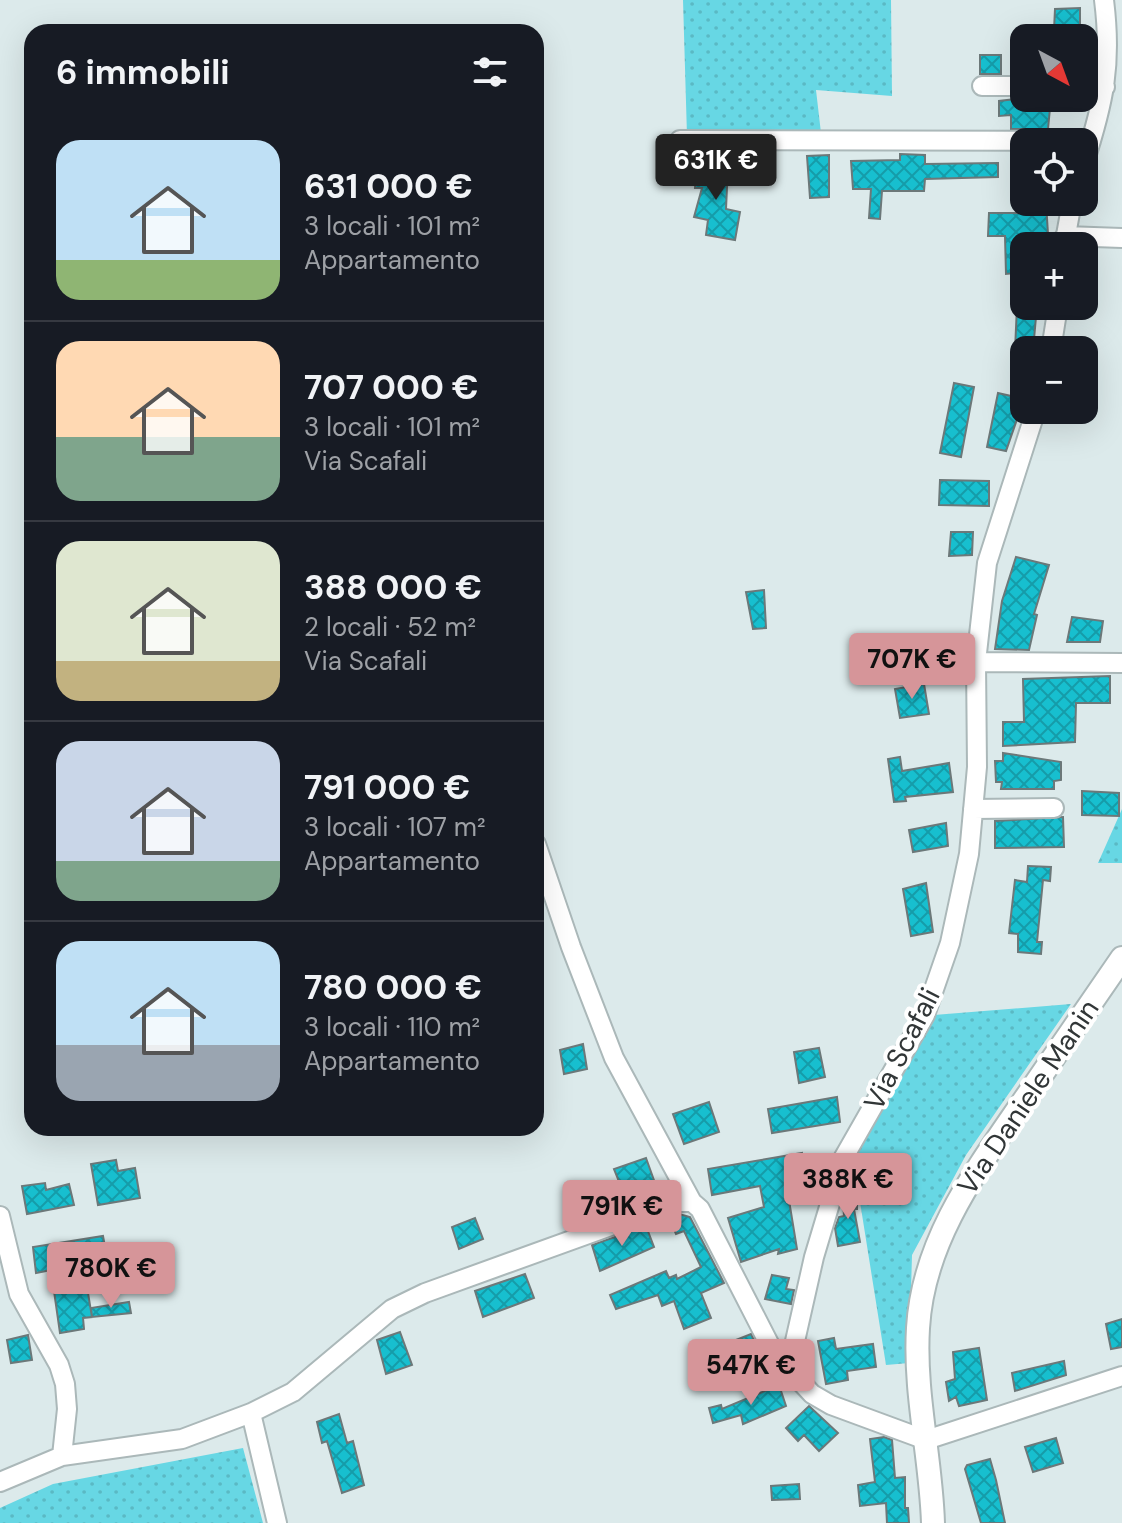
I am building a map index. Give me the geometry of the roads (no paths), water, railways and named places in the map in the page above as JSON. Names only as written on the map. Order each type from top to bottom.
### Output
[{"type":"main road","name":"Via Daniele Manin","points":[[933,1523],[917,1365],[923,1293],[962,1190],[1122,958]]},
{"type":"street","points":[[1096,128],[1105,87],[1108,27],[1104,0]]},
{"type":"street","points":[[982,86],[1010,86]]},
{"type":"street","points":[[1098,87],[1105,87]]},
{"type":"street","points":[[680,140],[1010,141]]},
{"type":"street","points":[[1098,239],[1122,238]]},
{"type":"street","name":"Via Scafali","points":[[799,1380],[793,1350],[814,1257],[844,1157],[925,1015],[950,943],[969,854],[977,767],[976,662],[987,563],[1032,424]]},
{"type":"street","points":[[976,662],[1122,663]]},
{"type":"street","points":[[973,809],[1054,808]]},
{"type":"street","points":[[544,868],[614,1058],[692,1202],[700,1209],[777,1359],[812,1394],[831,1405],[926,1440],[1122,1376]]},
{"type":"street","points":[[0,1482],[62,1456],[182,1439],[251,1413],[293,1392],[392,1309],[425,1293],[677,1202],[692,1202]]},
{"type":"street","points":[[0,1216],[19,1294],[59,1365],[65,1384],[67,1409],[62,1456]]},
{"type":"street","points":[[251,1413],[277,1523]]}]
